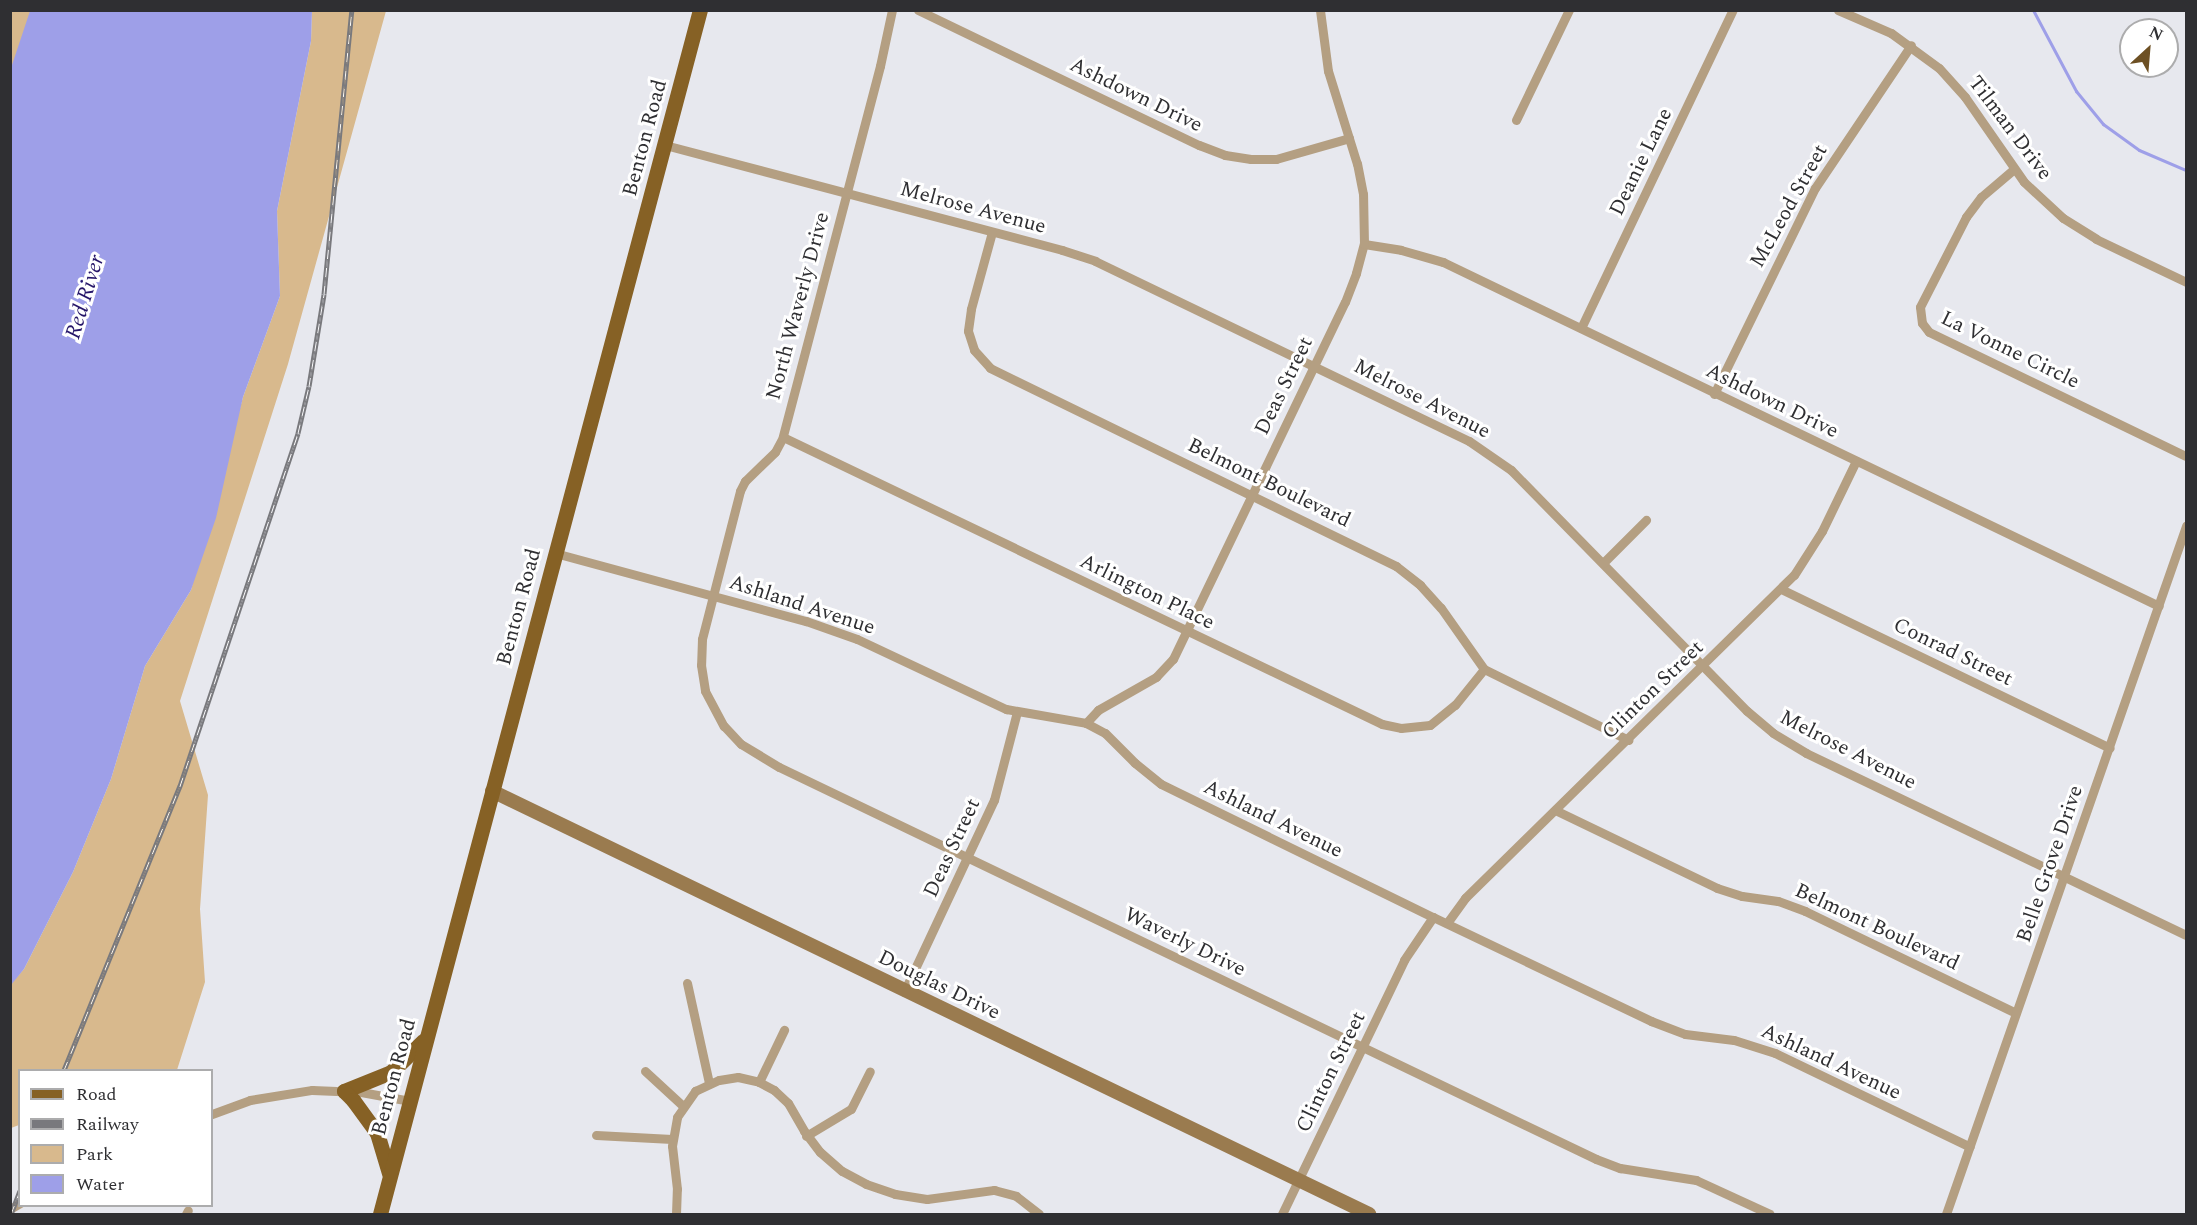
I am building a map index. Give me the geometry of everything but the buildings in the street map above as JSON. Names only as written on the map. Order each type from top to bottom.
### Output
[{"type":"main road","name":"Benton Road","points":[[380,1215],[700,10]]},
{"type":"main road","points":[[390,1178],[377,1133],[344,1091],[391,1072],[402,1064],[426,1038]]},
{"type":"street","name":"North Waverly Drive","points":[[713,596],[740,491],[746,481],[775,452],[783,437],[880,66],[892,10]]},
{"type":"street","name":"Ashdown Drive","points":[[918,10],[1199,145],[1225,155],[1251,159],[1276,159],[1349,138]]},
{"type":"street","name":"Deas Street","points":[[1086,723],[1098,710],[1163,671],[1173,659],[1351,288],[1364,244],[1363,194],[1349,138],[1328,71],[1320,10]]},
{"type":"street","points":[[1516,120],[1569,10]]},
{"type":"street","name":"Deanie Lane","points":[[1581,328],[1733,10]]},
{"type":"street","name":"Tilman Drive","points":[[1838,10],[1911,45],[1953,81],[2014,169],[2038,196],[2079,229],[2187,282]]},
{"type":"street","name":"McLeod Street","points":[[1714,393],[1815,188],[1911,45]]},
{"type":"street","name":"Melrose Avenue","points":[[665,145],[1062,250],[1112,268],[1455,433],[1486,451],[1511,470],[1747,711],[1788,742],[2187,935]]},
{"type":"street","name":"La Vonne Circle","points":[[2014,169],[1981,197],[1966,217],[1920,307],[1922,323],[1929,332],[2187,456]]},
{"type":"street","name":"Belmont Boulevard","points":[[992,232],[969,321],[969,341],[980,359],[1016,382],[1383,558],[1406,573],[1441,608],[1484,669],[1628,740]]},
{"type":"street","name":"Ashdown Drive","points":[[1364,244],[1401,250],[1443,262],[2159,606]]},
{"type":"street","name":"Arlington Place","points":[[783,437],[1371,720],[1401,728],[1420,727],[1439,719],[1455,705],[1484,669]]},
{"type":"street","name":"Clinton Street","points":[[1447,923],[1465,898],[1781,589],[1808,555],[1856,461]]},
{"type":"street","points":[[1603,563],[1646,520]]},
{"type":"street","name":"Belle Grove Drive","points":[[1946,1215],[2187,526]]},
{"type":"street","name":"Ashland Avenue","points":[[555,554],[842,633],[1017,712],[1086,723],[1105,733],[1135,763],[1161,784],[1433,917],[1658,1024],[1693,1036],[1734,1040],[1760,1047],[1970,1147]]},
{"type":"street","name":"Conrad Street","points":[[1781,589],[2110,748]]},
{"type":"street","name":"Waverly Drive","points":[[713,596],[702,639],[702,677],[710,704],[733,736],[761,757],[1602,1162],[1620,1168],[1696,1180],[1770,1215]]},
{"type":"street","name":"Deas Street","points":[[904,992],[969,858],[994,800],[1017,712]]},
{"type":"street","name":"Douglas Drive","points":[[492,792],[1369,1215]]},
{"type":"street","name":"Belmont Boulevard","points":[[1555,810],[1717,888],[1742,896],[1778,902],[1804,911],[2016,1013]]},
{"type":"street","name":"Clinton Street","points":[[1282,1215],[1404,960],[1433,917]]},
{"type":"street","points":[[687,983],[708,1083]]},
{"type":"street","points":[[759,1082],[784,1030]]},
{"type":"street","points":[[645,1071],[683,1106]]},
{"type":"street","points":[[806,1136],[851,1109],[870,1071]]},
{"type":"street","points":[[676,1215],[677,1189],[672,1139],[677,1117],[695,1091],[708,1083],[738,1077],[759,1082],[774,1090],[788,1102],[806,1136],[825,1157],[842,1171],[880,1190],[927,1199],[994,1190],[1016,1196],[1039,1215]]},
{"type":"street","points":[[213,1114],[250,1100],[280,1093],[361,1092],[410,1101]]},
{"type":"street","points":[[596,1135],[672,1139]]},
{"type":"green space","points":[[11,11],[31,11],[11,72]]},
{"type":"green space","points":[[312,11],[386,11],[288,364],[180,701],[208,795],[200,909],[205,982],[177,1069],[18,1069],[18,1125],[11,1128],[10,985],[24,969],[73,872],[111,779],[145,666],[191,590],[243,397],[280,296],[277,211],[311,41]]},
{"type":"water","name":"Red River","points":[[30,11],[312,11],[311,41],[277,211],[280,296],[243,397],[216,518],[191,590],[145,666],[111,779],[73,872],[24,969],[11,985],[10,71]]},
{"type":"waterway","points":[[2033,10],[2076,91],[2103,124],[2139,150],[2186,170]]},
{"type":"railway","points":[[64,1069],[180,786],[298,433],[309,386],[324,294],[352,10]]},
{"type":"railway","points":[[11,1214],[18,1196]]}]
